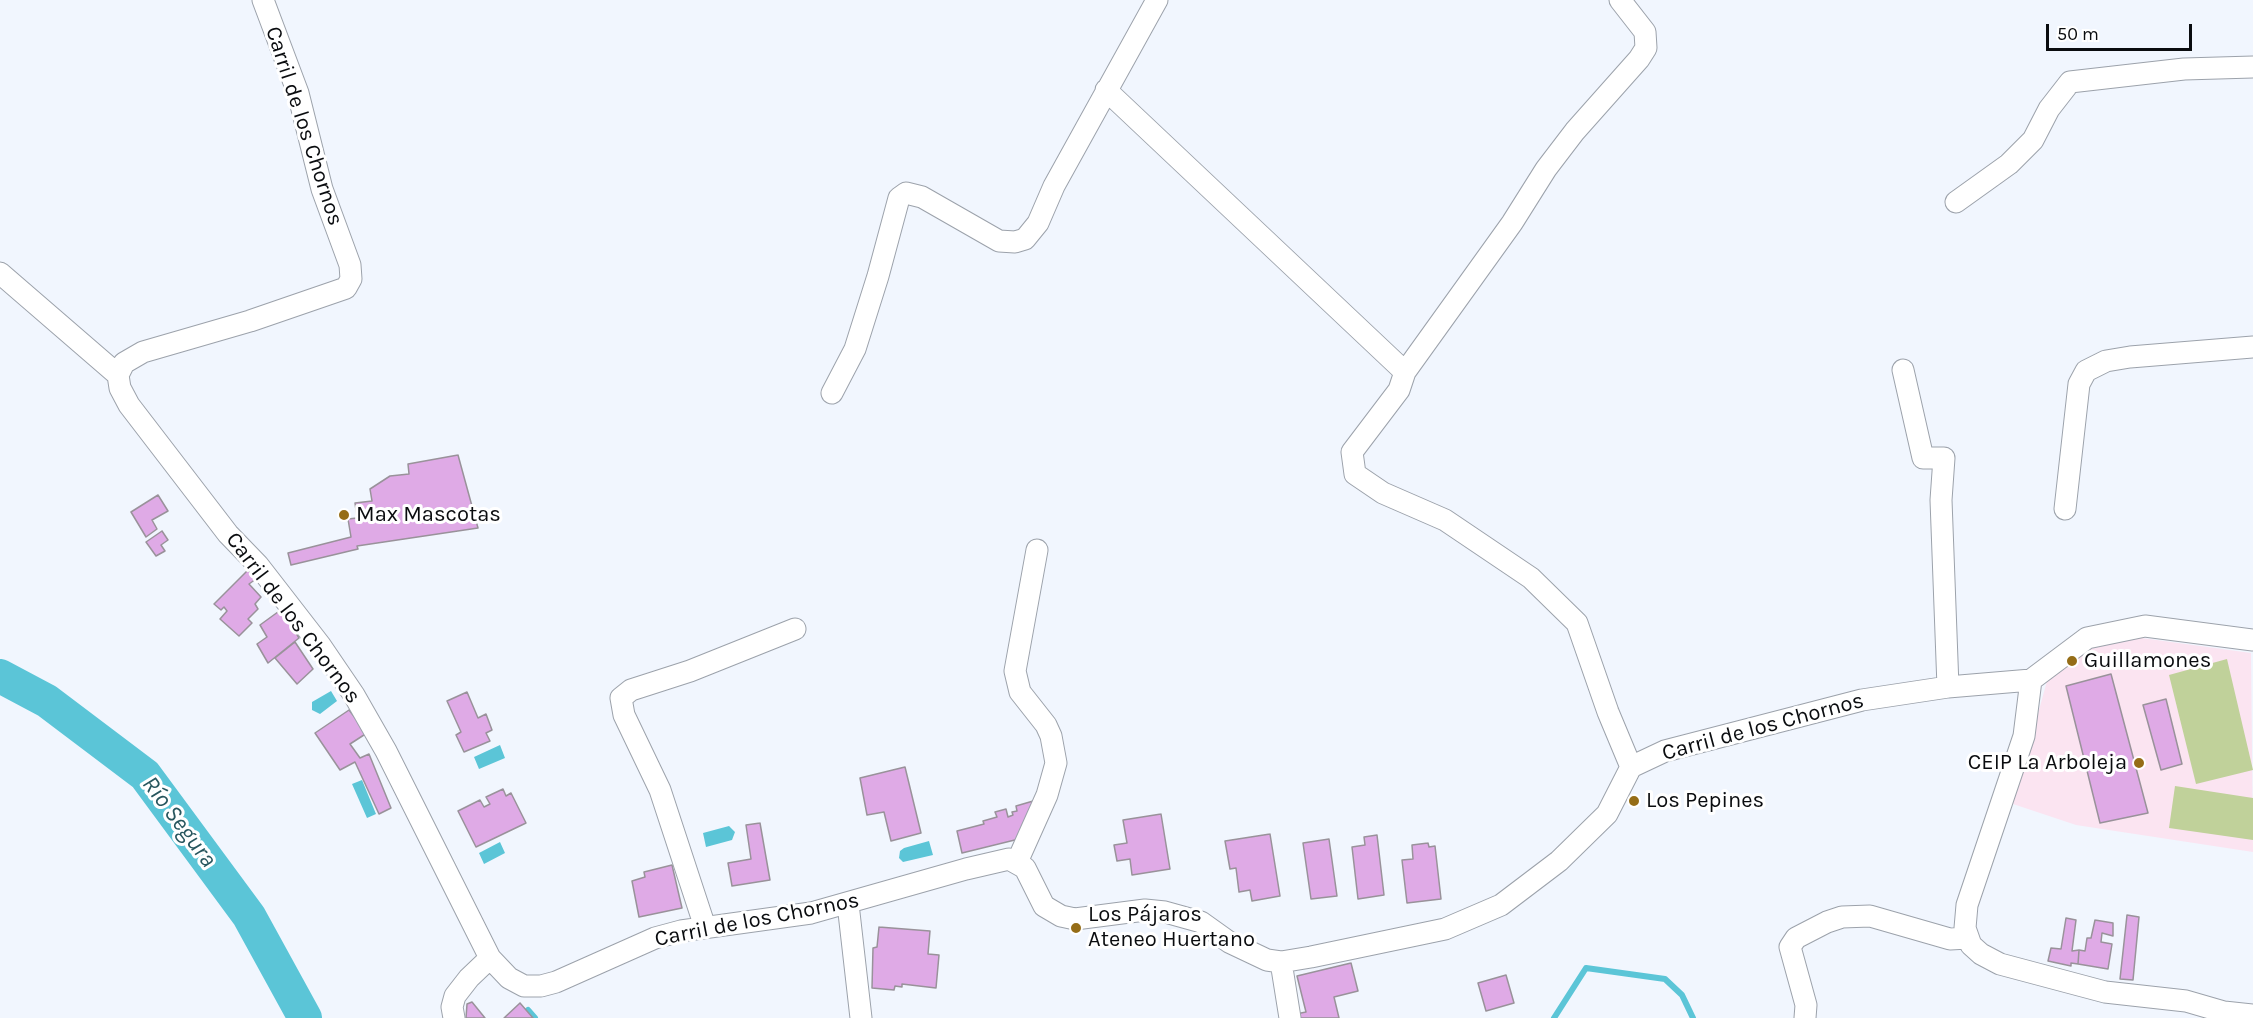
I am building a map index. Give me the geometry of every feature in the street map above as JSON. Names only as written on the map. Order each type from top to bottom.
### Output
[{"type":"street","name":"Carril de los Chornos","points":[[263,0],[298,93],[322,189],[350,265],[351,279],[346,288],[250,321],[142,352],[124,363],[118,375],[120,387],[129,405],[228,534],[258,565],[313,636],[354,695],[386,751],[490,958],[517,983],[524,986],[542,986],[655,938],[705,927],[779,918],[848,904],[998,860],[1017,862]]},
{"type":"street","points":[[832,393],[855,348],[878,276],[898,198],[906,193],[922,196],[999,242],[1015,243],[1025,239],[1038,223],[1054,186],[1157,0]]},
{"type":"street","points":[[1037,550],[1015,671],[1020,692],[1046,725],[1051,736],[1056,763],[1047,795],[1017,862],[1025,868],[1044,906],[1061,916],[1090,918],[1145,910],[1185,916],[1201,922],[1247,952],[1281,962],[1445,929],[1501,905],[1558,861],[1607,814],[1631,767],[1608,712],[1576,623],[1522,571],[1445,520],[1383,493],[1355,474],[1352,452],[1399,390],[1405,372],[1512,223],[1546,169],[1642,54],[1647,39],[1646,32],[1620,0]]},
{"type":"street","points":[[1956,202],[2009,164],[2032,140],[2049,109],[2070,82],[2184,69],[2253,67]]},
{"type":"street","points":[[1106,90],[1405,372]]},
{"type":"street","points":[[0,273],[118,375]]},
{"type":"street","points":[[2065,509],[2079,384],[2086,371],[2106,361],[2130,357],[2253,348]]},
{"type":"street","points":[[1903,370],[1923,458],[1944,458],[1941,500],[1947,687]]},
{"type":"street","points":[[2252,1010],[2224,1012],[2177,1000],[2105,992],[2000,964],[1981,954],[1968,938],[1965,928],[1967,904],[2024,736],[2031,680],[2087,638],[2145,626],[2253,640]]},
{"type":"street","points":[[705,927],[660,790],[624,716],[621,698],[624,693],[631,690],[690,671],[795,629]]},
{"type":"street","name":"Carril de los Chornos","points":[[1631,767],[1665,751],[1862,700],[1947,687],[2031,680]]},
{"type":"street","points":[[848,904],[861,1018]]},
{"type":"street","points":[[1805,1018],[1806,1005],[1790,947],[1796,938],[1827,922],[1842,917],[1870,916],[1950,939],[1968,938]]},
{"type":"street","points":[[454,1018],[452,1007],[455,996],[490,958]]},
{"type":"street","points":[[1281,962],[1290,1018]]},
{"type":"shaded area","name":"CEIP La Arboleja","points":[[2142,638],[2251,653],[2253,852],[2076,825],[2013,804],[2047,681],[2091,647],[2122,639]]},
{"type":"green space","points":[[2227,659],[2253,770],[2196,784],[2169,675]]},
{"type":"green space","points":[[2175,786],[2253,798],[2253,840],[2169,828]]},
{"type":"water","points":[[331,691],[337,701],[320,714],[312,710],[312,702]]},
{"type":"water","points":[[500,745],[505,758],[479,769],[474,757]]},
{"type":"water","points":[[362,780],[376,814],[367,818],[352,784]]},
{"type":"water","points":[[729,826],[735,832],[732,840],[706,847],[703,833]]},
{"type":"water","points":[[929,841],[933,855],[903,862],[899,858],[900,851],[904,848]]},
{"type":"water","points":[[500,842],[505,853],[484,864],[479,853]]},
{"type":"building","points":[[458,455],[478,528],[357,546],[358,549],[291,565],[288,553],[351,537],[348,519],[357,518],[355,503],[372,501],[370,489],[390,476],[409,474],[408,464]]},
{"type":"building","points":[[158,495],[168,511],[152,520],[157,529],[146,537],[131,512]]},
{"type":"building","points":[[162,531],[168,540],[161,545],[165,551],[156,556],[146,542]]},
{"type":"building","points":[[248,570],[256,579],[249,584],[261,597],[255,604],[258,609],[248,619],[252,623],[239,636],[220,619],[227,611],[224,607],[221,610],[214,604]]},
{"type":"building","points":[[282,609],[299,638],[268,663],[257,644],[267,637],[260,625]]},
{"type":"building","points":[[295,642],[313,669],[297,684],[275,658]]},
{"type":"building","points":[[2111,674],[2148,813],[2100,823],[2066,686]]},
{"type":"building","points":[[467,692],[478,718],[486,714],[492,730],[486,733],[490,741],[464,752],[456,735],[461,732],[447,701]]},
{"type":"building","points":[[2166,699],[2182,764],[2161,770],[2143,705]]},
{"type":"building","points":[[349,710],[367,733],[350,744],[360,758],[369,754],[391,808],[379,814],[355,762],[340,770],[315,733]]},
{"type":"building","points":[[905,767],[921,833],[891,841],[884,812],[867,815],[860,778]]},
{"type":"building","points":[[503,789],[506,796],[511,793],[526,823],[476,847],[458,811],[480,800],[484,807],[490,804],[486,797]]},
{"type":"building","points":[[1040,799],[1027,837],[962,853],[957,831],[984,824],[983,821],[997,817],[995,812],[1006,809],[1008,817],[1013,815],[1012,812],[1017,811],[1016,806]]},
{"type":"building","points":[[1161,814],[1170,869],[1132,875],[1130,859],[1117,861],[1114,845],[1127,843],[1123,820]]},
{"type":"building","points":[[760,823],[770,880],[732,886],[728,863],[751,859],[746,825]]},
{"type":"building","points":[[1270,834],[1280,896],[1252,901],[1250,890],[1239,892],[1236,868],[1230,869],[1225,841]]},
{"type":"building","points":[[1377,835],[1384,895],[1358,899],[1352,847],[1365,845],[1364,837]]},
{"type":"building","points":[[1329,839],[1337,896],[1311,899],[1303,843]]},
{"type":"building","points":[[1428,843],[1429,847],[1435,846],[1441,899],[1407,903],[1402,860],[1413,859],[1412,845]]},
{"type":"building","points":[[672,865],[682,908],[639,917],[632,881],[645,877],[644,872]]},
{"type":"building","points":[[2127,915],[2139,917],[2133,980],[2120,979]]},
{"type":"building","points":[[2066,918],[2076,920],[2072,951],[2079,950],[2078,964],[2071,963],[2071,966],[2048,961],[2051,948],[2061,949]]},
{"type":"building","points":[[2095,920],[2113,923],[2113,936],[2102,933],[2101,942],[2112,944],[2108,969],[2078,964],[2079,950],[2085,951],[2087,938],[2091,938]]},
{"type":"building","points":[[879,927],[930,931],[928,954],[939,955],[936,988],[902,984],[902,987],[895,986],[894,990],[872,988],[873,948],[877,947]]},
{"type":"building","points":[[1351,963],[1358,991],[1334,997],[1339,1018],[1297,1018],[1296,1014],[1306,1012],[1297,976]]},
{"type":"building","points":[[1506,975],[1514,1003],[1486,1011],[1478,983]]},
{"type":"building","points":[[472,1002],[485,1018],[466,1018],[467,1004]]},
{"type":"building","points":[[520,1003],[533,1018],[504,1018]]},
{"type":"waterway","name":"Río Segura","points":[[0,676],[47,701],[145,775],[249,916],[305,1018]]},
{"type":"waterway","points":[[1554,1018],[1586,968],[1665,979],[1682,995],[1693,1018]]},
{"type":"waterway","points":[[528,1010],[535,1018]]},
{"type":"place","name":"Max Mascotas","points":[[344,515]]},
{"type":"place","name":"Guillamones","points":[[2072,661]]},
{"type":"place","name":"CEIP La Arboleja","points":[[2139,763]]},
{"type":"place","name":"Los Pepines","points":[[1634,801]]},
{"type":"place","name":"Los Pájaros Ateneo Huertano","points":[[1076,928]]}]
